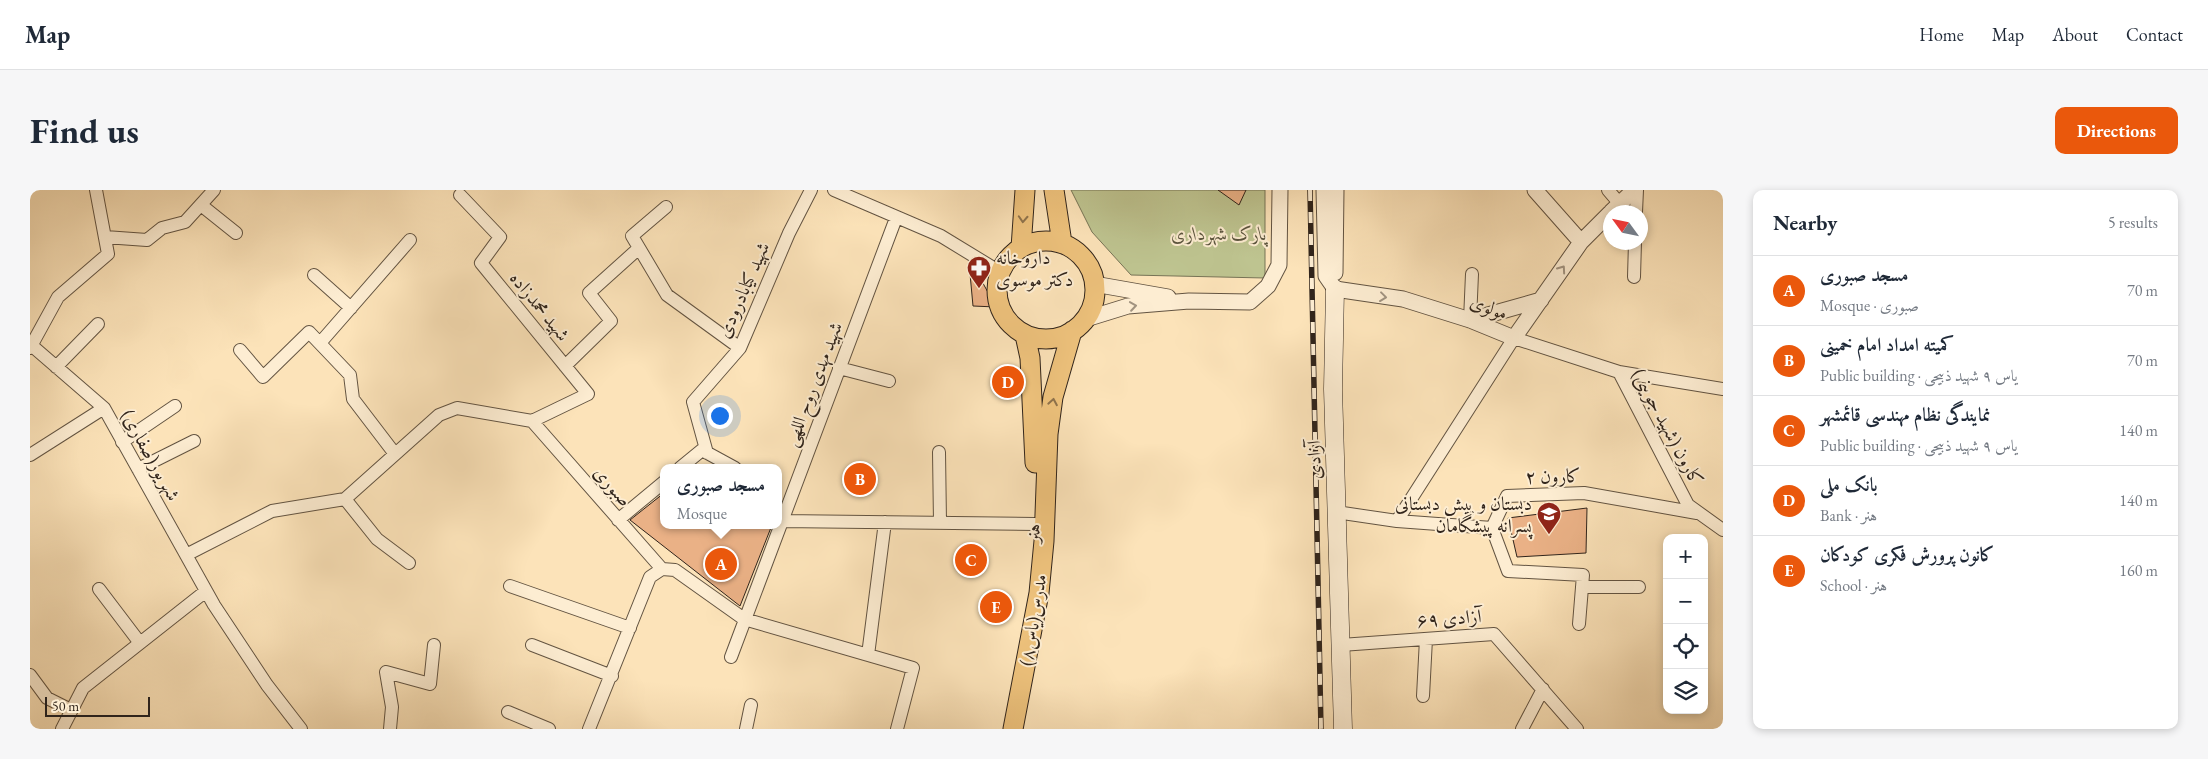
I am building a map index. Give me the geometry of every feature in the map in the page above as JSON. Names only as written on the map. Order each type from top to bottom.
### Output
[{"type":"main road","points":[[1022,248],[1025,190]]},
{"type":"main road","points":[[1054,190],[1062,244]]},
{"type":"main road","points":[[1037,242],[1062,244],[1082,256],[1092,272],[1094,284],[1090,310],[1079,325],[1063,336],[1044,339],[1025,335],[1012,326],[1003,315],[998,301],[997,286],[1000,272],[1009,258],[1022,248],[1037,242]]},
{"type":"main road","name":"آزادی","points":[[1335,290],[1333,389],[1343,729]]},
{"type":"main road","name":"مدرس(یاس۸)","points":[[1013,729],[1039,593],[1053,397],[1079,325]]},
{"type":"main road","name":"هنر","points":[[1002,729],[1029,591],[1034,524],[1035,450],[1030,358],[1025,335]]},
{"type":"street","points":[[31,346],[58,297],[108,254],[96,190]]},
{"type":"street","points":[[105,237],[147,240],[162,228],[185,222],[214,190]]},
{"type":"street","name":"شهید کیابادرودی","points":[[707,453],[693,402],[740,348],[789,233],[810,190]]},
{"type":"street","points":[[834,190],[941,236],[1000,272]]},
{"type":"street","points":[[1079,325],[1128,306],[1189,301],[1250,302],[1268,286],[1279,265],[1280,190]]},
{"type":"street","points":[[1324,190],[1326,276],[1335,290]]},
{"type":"street","name":"آزادی","points":[[1335,290],[1336,190]]},
{"type":"street","points":[[1535,190],[1581,242]]},
{"type":"street","points":[[1608,190],[1612,205]]},
{"type":"street","points":[[1636,190],[1636,205]]},
{"type":"street","name":"مولوی","points":[[1620,205],[1636,190]]},
{"type":"street","name":"شهید محمدزاده","points":[[460,195],[500,237],[481,263],[588,394],[532,421]]},
{"type":"street","points":[[201,204],[236,233]]},
{"type":"street","points":[[666,207],[632,236],[667,295],[740,348]]},
{"type":"street","name":"شهید مهدی روح اللهی","points":[[782,512],[784,494],[839,368],[896,218]]},
{"type":"street","name":"مولوی","points":[[1335,290],[1403,299],[1470,320],[1514,338],[1581,242],[1603,221]]},
{"type":"street","points":[[320,343],[410,240]]},
{"type":"street","points":[[565,366],[612,321],[589,293],[639,248]]},
{"type":"street","points":[[1634,277],[1635,250]]},
{"type":"street","points":[[1472,274],[1470,320],[1541,300]]},
{"type":"street","points":[[314,275],[351,308]]},
{"type":"street","points":[[1094,284],[1189,301]]},
{"type":"street","points":[[56,367],[98,324]]},
{"type":"street","points":[[240,350],[263,377],[309,332],[350,375],[353,399],[395,454]]},
{"type":"street","points":[[1398,521],[1514,338]]},
{"type":"street","name":"کارون (شهید جوینی)","points":[[1514,338],[1619,372],[1688,505],[1723,530]]},
{"type":"street","name":"شهریور(صفاری)","points":[[31,346],[104,408],[214,605],[267,685],[301,729]]},
{"type":"street","points":[[839,368],[889,381]]},
{"type":"street","points":[[1619,372],[1723,389]]},
{"type":"street","points":[[122,442],[176,406]]},
{"type":"street","points":[[30,455],[104,408]]},
{"type":"street","points":[[186,555],[272,511],[345,499],[439,416],[457,408],[532,421]]},
{"type":"street","name":"صبوری","points":[[532,421],[662,569],[675,570],[744,619],[913,668],[896,729]]},
{"type":"street","points":[[138,469],[194,441]]},
{"type":"street","points":[[685,464],[702,450],[728,464]]},
{"type":"street","points":[[939,452],[940,522]]},
{"type":"street","points":[[618,520],[660,485]]},
{"type":"street","name":"کارون ۲","points":[[1492,528],[1507,496],[1584,493],[1700,514]]},
{"type":"street","points":[[345,499],[377,539],[409,563]]},
{"type":"street","points":[[1336,512],[1398,521],[1492,528],[1508,571],[1584,575],[1579,624]]},
{"type":"street","points":[[782,521],[1034,524]]},
{"type":"street","points":[[868,655],[885,522]]},
{"type":"street","name":"شهید مهدی روح اللهی","points":[[731,657],[778,529]]},
{"type":"street","points":[[589,729],[612,676],[650,577],[662,569]]},
{"type":"street","points":[[510,586],[630,628]]},
{"type":"street","points":[[1582,587],[1639,587]]},
{"type":"street","points":[[99,589],[140,643]]},
{"type":"street","points":[[62,729],[83,688],[206,591]]},
{"type":"street","name":"آزادی ۶۹","points":[[1341,645],[1494,634],[1577,729]]},
{"type":"street","points":[[1423,696],[1426,639]]},
{"type":"street","points":[[390,729],[392,707],[386,672],[430,684],[434,645]]},
{"type":"street","points":[[532,645],[612,676]]},
{"type":"street","points":[[30,675],[48,698],[71,710]]},
{"type":"street","points":[[1522,729],[1543,689]]},
{"type":"street","points":[[746,729],[751,705]]},
{"type":"street","points":[[508,712],[549,729]]},
{"type":"green space","name":"پارک شهرداری","points":[[1071,190],[1265,190],[1265,278],[1131,275],[1092,232]]},
{"type":"building","points":[[1218,190],[1246,190],[1239,205]]},
{"type":"building","name":"داروخانه دکتر موسوی","points":[[969,263],[973,265],[996,307],[973,306]]},
{"type":"building","points":[[660,496],[660,529],[770,529],[740,606],[630,520]]},
{"type":"building","name":"دبستان و پیش دبستانی پسرانه پیشگامان","points":[[1587,508],[1586,553],[1517,557],[1508,518]]},
{"type":"railway","points":[[1310,190],[1321,729]]},
{"type":"place","name":"داروخانه دکتر موسوی","points":[[979,289]]},
{"type":"place","name":"بانک ملی","points":[[1008,382]]},
{"type":"place","name":"کمیته امداد امام خمینی","points":[[860,479]]},
{"type":"place","name":"دبستان و پیش دبستانی پسرانه پیشگامان","points":[[1549,535]]},
{"type":"place","name":"نمایندگی نظام مهندسی قائمشهر","points":[[971,560]]},
{"type":"place","name":"مسجد صبوری","points":[[721,564]]},
{"type":"place","name":"کانون پرورش فکری کودکان","points":[[996,607]]}]
